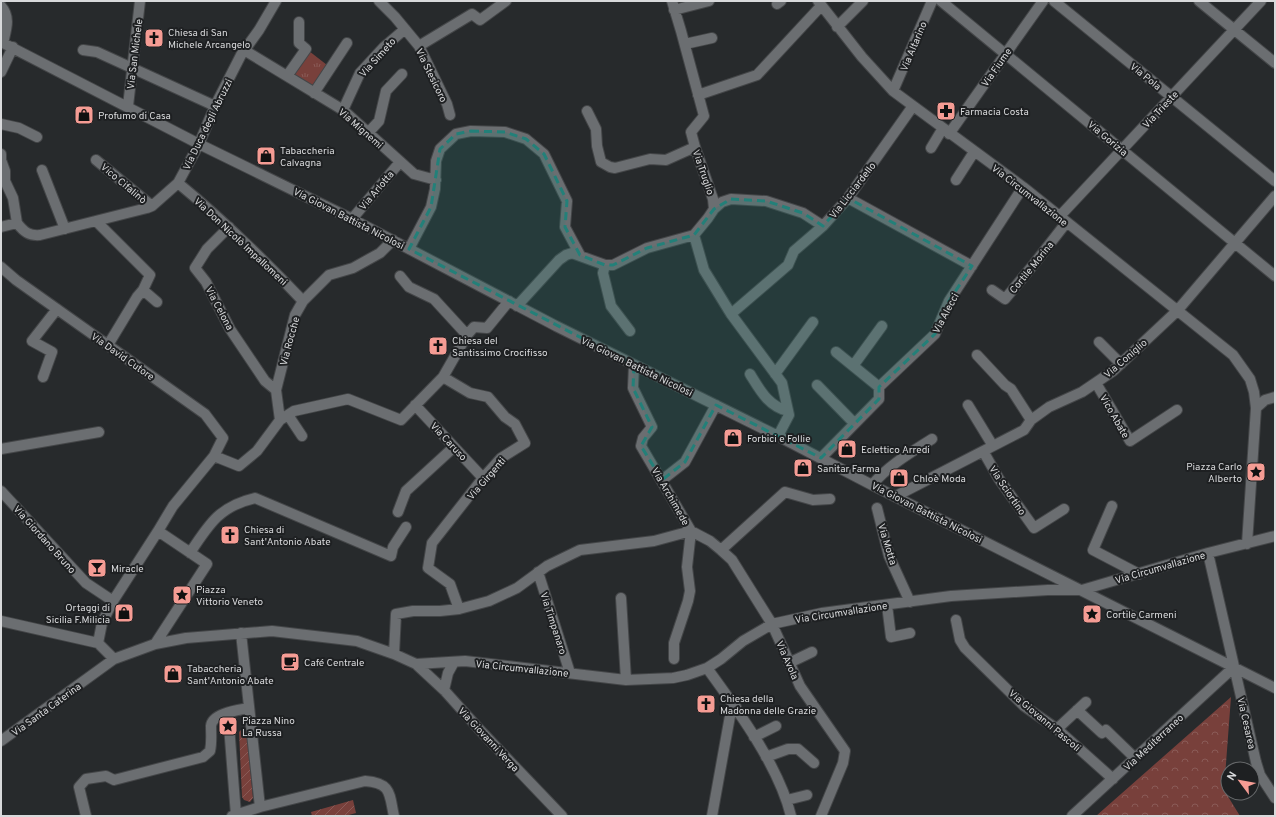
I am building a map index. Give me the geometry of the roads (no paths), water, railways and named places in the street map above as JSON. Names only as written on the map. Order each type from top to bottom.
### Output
[{"type":"street","name":"Via San Michele","points":[[128,106],[140,1]]},
{"type":"street","name":"Via Duca degli Abruzzi","points":[[17,223],[23,231],[31,236],[40,235],[152,206],[178,183],[199,144],[215,106],[244,50],[259,30],[276,1]]},
{"type":"street","name":"Via Stesicoro","points":[[379,1],[386,7],[419,46],[447,104],[450,115]]},
{"type":"street","points":[[419,46],[472,14],[480,20],[506,1]]},
{"type":"street","points":[[673,6],[709,1]]},
{"type":"street","points":[[838,27],[863,1]]},
{"type":"street","name":"Via Altarino","points":[[893,91],[932,1]]},
{"type":"street","name":"Via Gorizia","points":[[941,1],[1275,276]]},
{"type":"street","name":"Via Fiume","points":[[931,148],[946,131],[1006,53],[1043,1]]},
{"type":"street","name":"Via Pola","points":[[1054,1],[1275,180]]},
{"type":"street","points":[[1199,1],[1275,63]]},
{"type":"street","name":"Via Trieste","points":[[1062,220],[1121,150],[1261,1]]},
{"type":"street","points":[[698,95],[757,75],[820,4]]},
{"type":"street","name":"Via Circumvallazione","points":[[820,4],[862,57],[893,91],[1022,188],[1234,355],[1250,379],[1254,392],[1256,408],[1247,544]]},
{"type":"street","points":[[1,6],[7,16],[7,26],[2,42]]},
{"type":"street","name":"Via Truglio","points":[[673,6],[704,116],[691,132],[713,199],[714,209],[702,227],[694,235]]},
{"type":"street","points":[[287,76],[306,49],[299,43],[299,22]]},
{"type":"street","name":"Via Simeto","points":[[343,110],[360,73],[384,47],[405,29]]},
{"type":"street","points":[[684,44],[712,38]]},
{"type":"street","name":"Via Giovan Battista Nicolosi","points":[[2,42],[199,144],[409,248],[513,304],[778,436],[1275,688]]},
{"type":"street","points":[[314,93],[347,43]]},
{"type":"street","points":[[1,72],[13,48]]},
{"type":"street","points":[[84,50],[97,52],[215,106]]},
{"type":"street","name":"Via Mignemi","points":[[244,50],[343,110],[414,174],[436,180]]},
{"type":"street","points":[[368,133],[379,121],[386,91],[402,74]]},
{"type":"street","name":"Via Licciardello","points":[[731,314],[788,265],[794,252],[823,226],[848,198],[913,106]]},
{"type":"street","points":[[587,111],[596,129],[597,146],[601,162],[610,167],[615,168],[650,159],[666,160],[695,147]]},
{"type":"street","points":[[1,124],[19,128],[37,137]]},
{"type":"street","points":[[409,248],[430,207],[435,189],[436,161],[440,150],[456,134],[470,131],[505,132],[526,139],[544,154],[567,201],[565,227],[580,255]]},
{"type":"street","points":[[956,180],[974,152]]},
{"type":"street","points":[[1,154],[1,160],[5,172],[5,181],[13,198],[17,223],[1,227]]},
{"type":"street","name":"Vico Cifalinò","points":[[96,160],[152,206]]},
{"type":"street","name":"Via Arlotta","points":[[352,219],[400,162]]},
{"type":"street","points":[[42,170],[65,229]]},
{"type":"street","name":"Via Don Nicolò Impallomeni","points":[[178,183],[204,204],[268,265],[303,301]]},
{"type":"street","name":"Via Alecci","points":[[821,458],[879,399],[879,387],[935,334],[950,301],[1022,188]]},
{"type":"street","name":"Via Coniglio","points":[[896,496],[1024,430],[1031,420],[1049,407],[1082,392],[1113,371],[1177,311],[1275,196]]},
{"type":"street","points":[[848,198],[972,266]]},
{"type":"street","points":[[714,209],[722,202],[731,199],[766,202],[803,213],[823,226]]},
{"type":"street","name":"Cortile Morina","points":[[992,290],[1005,300],[1062,220]]},
{"type":"street","points":[[96,221],[150,275],[108,345]]},
{"type":"street","name":"Via Celona","points":[[228,227],[207,249],[195,268],[206,282],[230,329],[265,381],[276,390]]},
{"type":"street","points":[[98,644],[102,623],[113,601],[173,506],[214,456],[239,466],[256,450],[284,418],[294,411],[348,399],[401,420],[443,377],[467,335],[474,327],[487,328],[559,260],[572,253],[605,265],[613,266],[647,248],[694,235],[704,270],[731,314],[782,383],[789,415],[778,436]]},
{"type":"street","name":"Via Rocche","points":[[284,418],[276,390],[294,315],[303,301],[329,275],[353,268],[380,253],[393,240]]},
{"type":"street","points":[[605,265],[603,273],[611,306],[630,331]]},
{"type":"street","name":"Via David Cutore","points":[[1,267],[16,280],[205,414],[223,438],[214,456]]},
{"type":"street","points":[[400,276],[410,287],[434,299],[467,335]]},
{"type":"street","points":[[142,290],[158,302]]},
{"type":"street","points":[[43,377],[52,352],[32,341],[57,309]]},
{"type":"street","points":[[775,374],[813,322]]},
{"type":"street","points":[[853,366],[882,326]]},
{"type":"street","points":[[1099,342],[1121,364]]},
{"type":"street","points":[[836,352],[879,387]]},
{"type":"street","points":[[978,355],[1005,385],[1010,388],[1031,420]]},
{"type":"street","name":"Via Archimede","points":[[634,365],[633,388],[652,427],[643,438],[641,446],[691,531],[687,567],[690,591],[674,644],[674,659]]},
{"type":"street","points":[[750,374],[767,400],[781,409],[788,411]]},
{"type":"street","name":"Via Girgenti","points":[[443,377],[470,393],[488,397],[505,417],[515,424],[525,443],[501,458],[483,478],[432,543],[428,568],[450,584],[458,609]]},
{"type":"street","name":"Vico Abate","points":[[1096,383],[1130,442],[1177,410]]},
{"type":"street","points":[[817,386],[854,423]]},
{"type":"street","points":[[1256,408],[1265,400],[1275,397]]},
{"type":"street","name":"Via Caruso","points":[[415,405],[483,478]]},
{"type":"street","points":[[662,480],[685,462],[716,405]]},
{"type":"street","points":[[968,405],[993,446]]},
{"type":"street","points":[[284,418],[302,436]]},
{"type":"street","points":[[1,449],[99,432]]},
{"type":"street","points":[[872,485],[898,460],[932,439]]},
{"type":"street","points":[[398,512],[406,491],[454,446]]},
{"type":"street","name":"Via Sciortino","points":[[983,451],[999,479],[1034,528],[1064,509]]},
{"type":"street","points":[[721,550],[783,488],[813,500],[830,499]]},
{"type":"street","name":"Via Giordano Bruno","points":[[1,491],[86,583],[113,601]]},
{"type":"street","points":[[190,553],[215,518],[227,509],[255,498],[390,556],[393,547],[406,526]]},
{"type":"street","points":[[1112,506],[1093,550],[1139,574]]},
{"type":"street","name":"Via Motta","points":[[878,508],[889,556],[910,602]]},
{"type":"street","points":[[154,644],[208,564],[158,531]]},
{"type":"street","points":[[394,654],[396,614],[458,609],[489,601],[517,588],[547,566],[580,550],[654,541],[691,531]]},
{"type":"street","name":"Via Avola","points":[[691,531],[710,541],[732,560],[772,624],[800,686],[846,751],[843,764],[821,816]]},
{"type":"street","name":"Via Circumvallazione","points":[[416,664],[465,661],[626,680],[673,678],[707,668],[721,659],[743,641],[772,624],[822,613],[951,596],[1048,590],[1082,590],[1208,553],[1275,536]]},
{"type":"street","name":"Via Cesarea","points":[[1208,553],[1256,762],[1260,775],[1275,798]]},
{"type":"street","name":"Via Timpanaro","points":[[538,572],[570,673]]},
{"type":"street","points":[[621,598],[626,680]]},
{"type":"street","points":[[887,604],[891,637],[910,633]]},
{"type":"street","name":"Via Giovanni Pascoli","points":[[956,620],[960,640],[965,648],[1024,706],[1057,729],[1113,779]]},
{"type":"street","points":[[1,621],[98,644],[114,659]]},
{"type":"street","name":"Via Santa Caterina","points":[[1,741],[114,659],[154,644],[186,638],[272,631],[357,641],[394,654],[416,664]]},
{"type":"street","points":[[241,633],[260,807]]},
{"type":"street","points":[[789,663],[812,652]]},
{"type":"street","points":[[444,690],[448,672],[454,662]]},
{"type":"street","name":"Via Giovanni Verga","points":[[416,664],[444,690],[562,816]]},
{"type":"street","name":"Via Mediterraneo","points":[[1072,816],[1234,667]]},
{"type":"street","points":[[707,668],[736,707],[766,757],[787,800],[791,816]]},
{"type":"street","points":[[1057,729],[1086,702]]},
{"type":"street","points":[[712,816],[730,716],[736,707]]},
{"type":"street","points":[[86,816],[79,787],[86,779],[106,776],[114,780],[203,757],[210,751],[212,741],[211,724],[213,720],[221,714],[249,708]]},
{"type":"street","points":[[1077,710],[1102,733],[1106,730],[1135,758]]},
{"type":"street","points":[[228,713],[234,815],[260,807],[365,781],[376,782],[384,786],[390,793],[394,816]]},
{"type":"street","points":[[754,737],[776,726]]},
{"type":"street","points":[[766,757],[788,749],[798,749],[814,762]]},
{"type":"street","points":[[787,800],[807,795]]},
{"type":"place","name":"Chiesa di San Michele Arcangelo","points":[[154,38]]},
{"type":"place","name":"Farmacia Costa","points":[[946,111]]},
{"type":"place","name":"Profumo di Casa","points":[[84,115]]},
{"type":"place","name":"Tabaccheria Calvagna","points":[[266,156]]},
{"type":"place","name":"Chiesa del Santissimo Crocifisso","points":[[438,346]]},
{"type":"place","name":"Forbici e Follie","points":[[733,438]]},
{"type":"place","name":"Eclettico Arredi","points":[[847,449]]},
{"type":"place","name":"Sanitar Farma","points":[[803,468]]},
{"type":"place","name":"Piazza Carlo Alberto","points":[[1256,472]]},
{"type":"place","name":"Chloè Moda","points":[[899,478]]},
{"type":"place","name":"Chiesa di Sant'Antonio Abate","points":[[230,535]]},
{"type":"place","name":"Miracle","points":[[97,568]]},
{"type":"place","name":"Piazza Vittorio Veneto","points":[[182,595]]},
{"type":"place","name":"Ortaggi di Sicilia F.Milicia","points":[[124,613]]},
{"type":"place","name":"Cortile Carmeni","points":[[1092,614]]},
{"type":"place","name":"Café Centrale","points":[[290,662]]},
{"type":"place","name":"Tabaccheria Sant'Antonio Abate","points":[[173,674]]},
{"type":"place","name":"Chiesa della Madonna delle Grazie","points":[[706,704]]},
{"type":"place","name":"Piazza Nino La Russa","points":[[228,726]]}]
